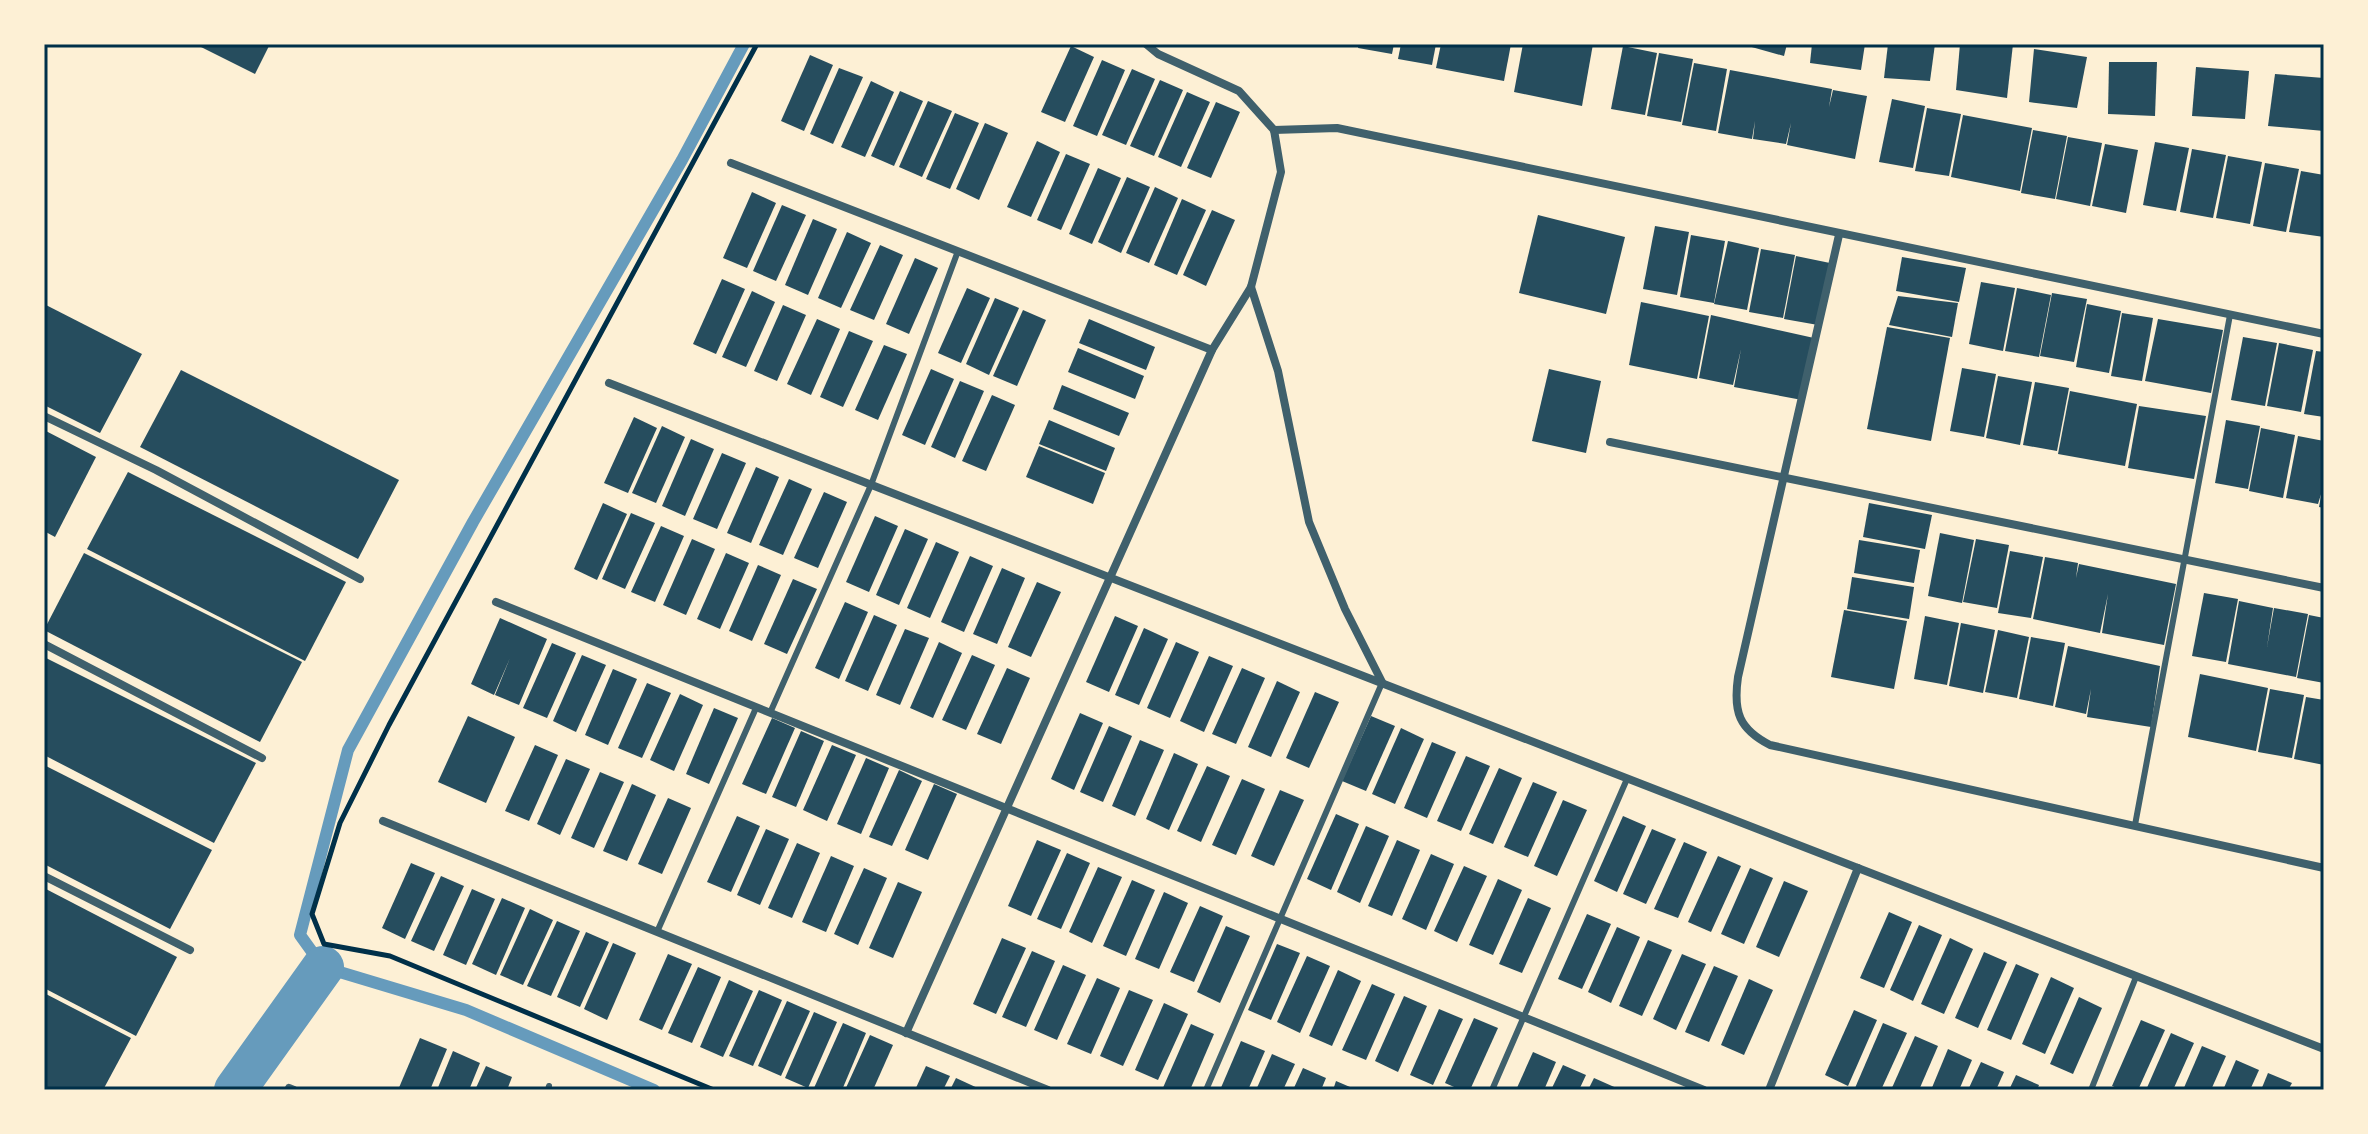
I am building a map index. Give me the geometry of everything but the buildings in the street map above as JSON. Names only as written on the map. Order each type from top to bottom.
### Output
[{"type":"street","points":[[906,1033],[1212,350],[1251,287],[1281,172],[1274,130],[1239,91],[1158,54],[1146,44]]},
{"type":"street","points":[[1274,130],[1337,128],[2324,334]]},
{"type":"street","points":[[731,163],[1212,350]]},
{"type":"street","points":[[1839,235],[1735,700],[1738,720],[1751,735],[1770,745],[2324,868]]},
{"type":"street","points":[[1251,287],[1278,371],[1309,522],[1345,609],[1382,683]]},
{"type":"street","points":[[609,383],[2324,1049]]},
{"type":"street","points":[[44,416],[156,470],[360,579]]},
{"type":"street","points":[[1610,442],[2324,588]]},
{"type":"street","points":[[496,602],[1704,1090]]},
{"type":"street","points":[[44,644],[262,758]]},
{"type":"street","points":[[383,821],[1048,1090]]},
{"type":"street","points":[[1769,1090],[1858,868]]},
{"type":"street","points":[[44,876],[190,950]]},
{"type":"lane","points":[[770,713],[871,485],[958,251]]},
{"type":"lane","points":[[2135,825],[2230,315]]},
{"type":"lane","points":[[1206,1090],[1382,683]]},
{"type":"lane","points":[[657,932],[756,708]]},
{"type":"lane","points":[[1492,1090],[1627,779]]},
{"type":"lane","points":[[2091,1090],[2136,977]]},
{"type":"path","points":[[714,1090],[390,956],[324,944],[312,914],[340,823],[389,725],[757,44]]},
{"type":"waterway","points":[[654,1090],[466,1010],[323,967],[300,935],[348,750],[473,522],[682,160],[744,44]]},
{"type":"waterway","points":[[235,1090],[323,967]]}]
